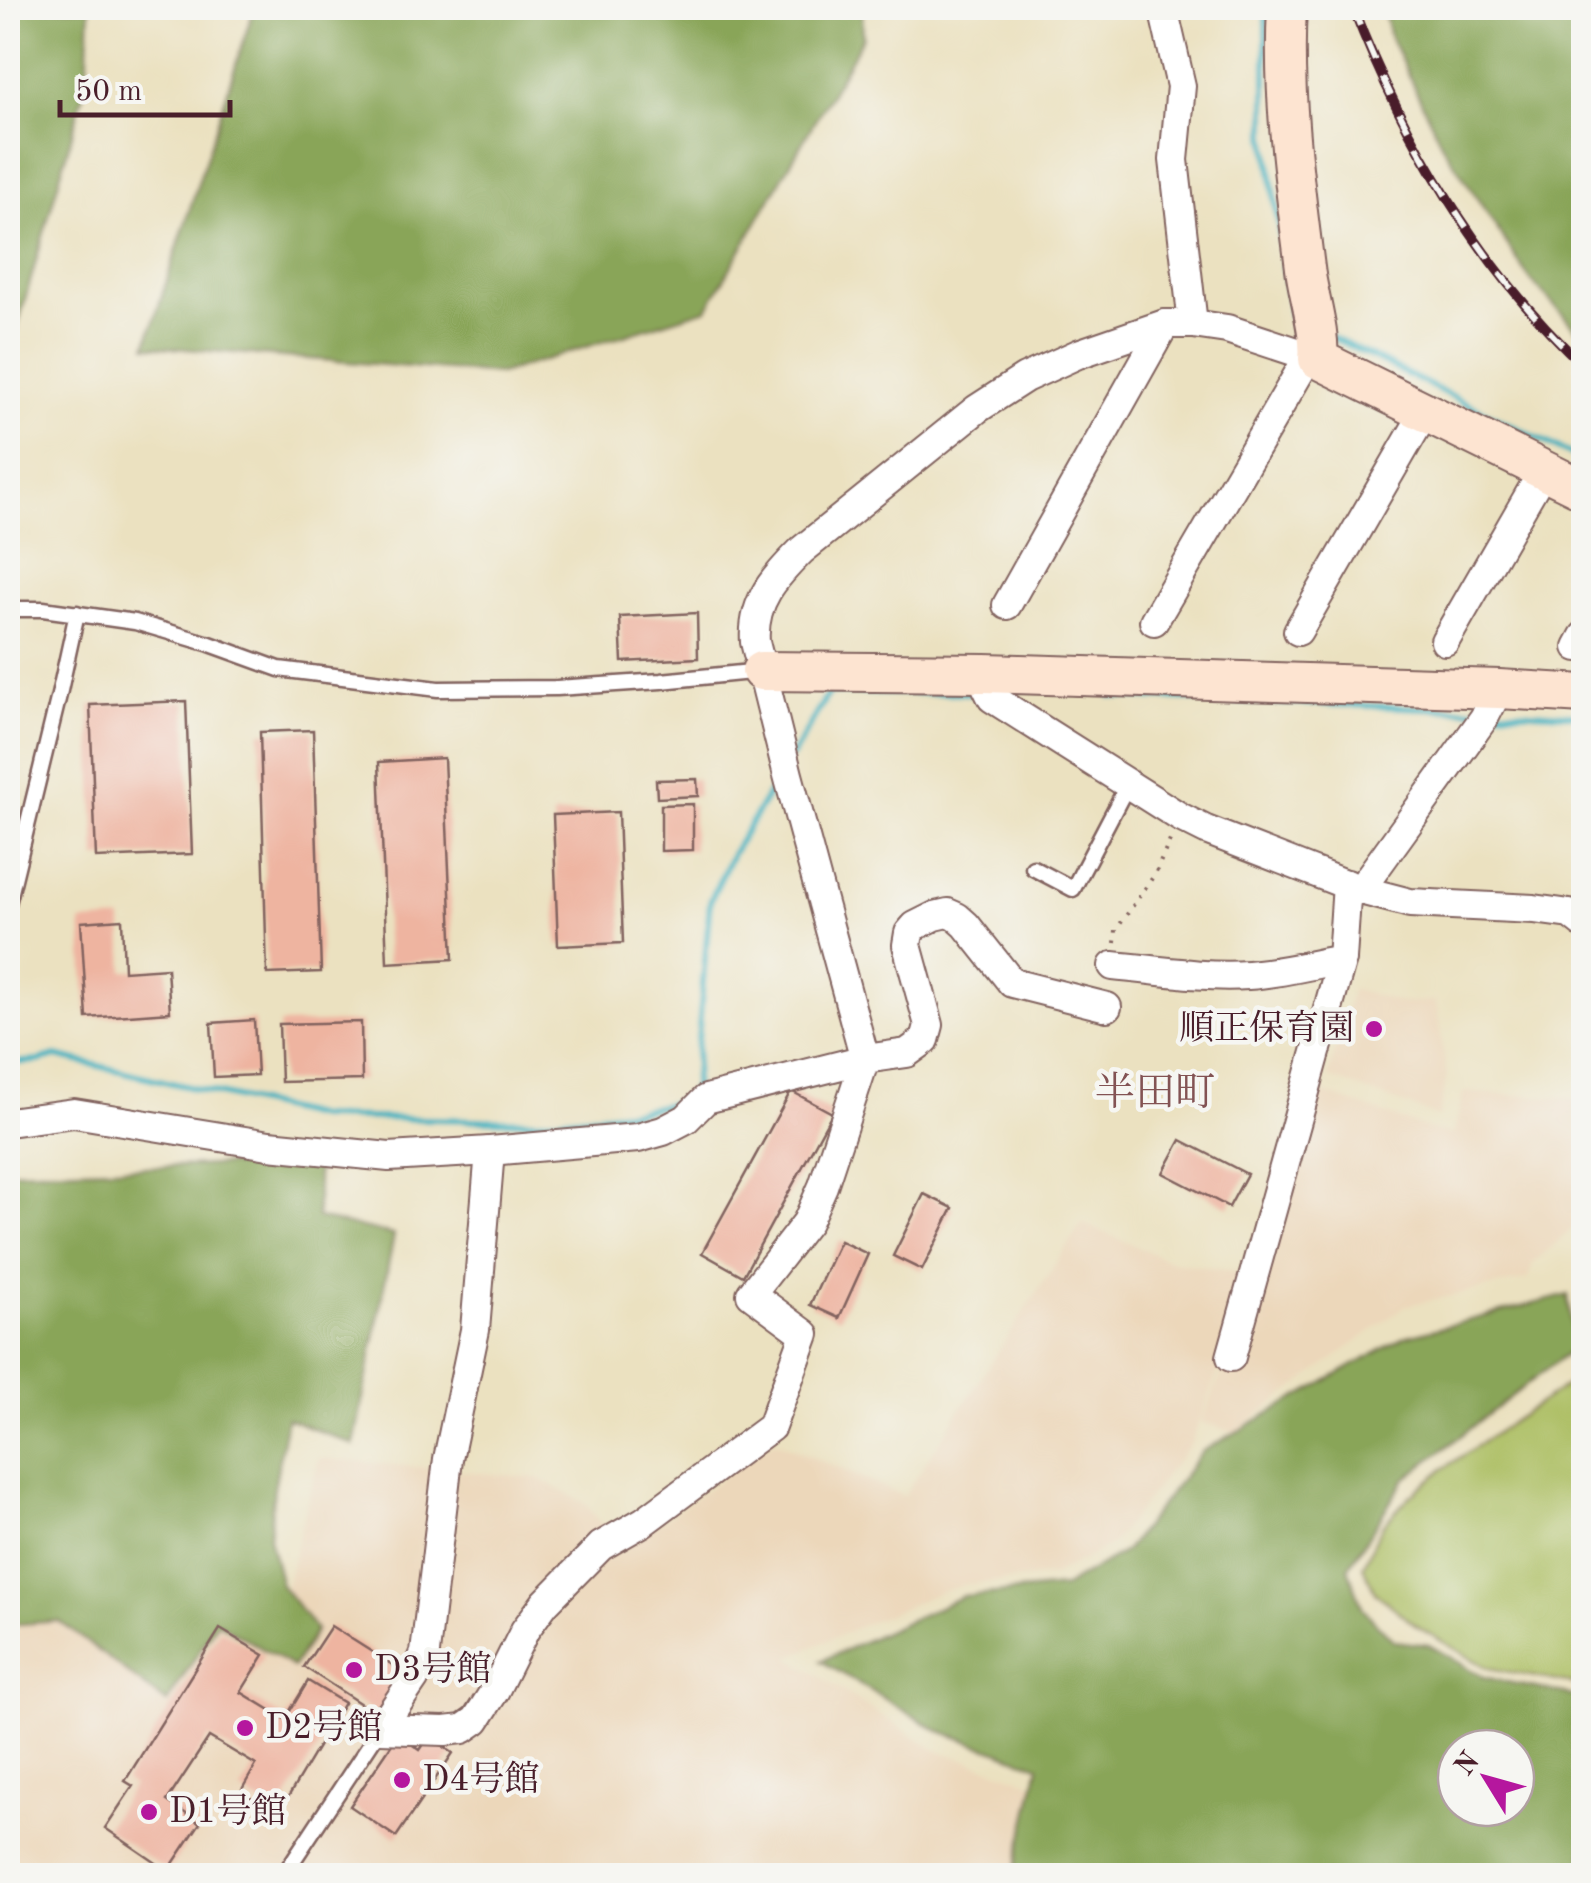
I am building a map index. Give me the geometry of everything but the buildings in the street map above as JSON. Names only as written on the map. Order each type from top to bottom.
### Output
[{"type":"street","points":[[1008,605],[1179,324],[1174,160],[1181,86],[1163,8]]},
{"type":"street","points":[[1154,621],[1315,345],[1288,132],[1284,57],[1287,8]]},
{"type":"street","points":[[380,1729],[445,1732],[463,1729],[476,1720],[525,1630],[545,1603],[601,1546],[643,1522],[771,1427],[805,1334],[751,1294],[807,1222],[866,1058],[761,671],[753,624],[764,593],[778,574],[802,550],[977,409],[1025,378],[1078,354],[1179,324],[1315,345],[1425,412],[1584,490]]},
{"type":"street","points":[[1298,631],[1425,412]]},
{"type":"street","points":[[1445,641],[1543,470]]},
{"type":"street","points":[[761,671],[988,686],[1492,704],[1584,694]]},
{"type":"street","points":[[988,686],[1124,792],[1350,892],[1410,903],[1534,909],[1579,916]]},
{"type":"street","points":[[1231,1357],[1342,959],[1350,892],[1492,704]]},
{"type":"street","points":[[8,1122],[74,1112],[269,1145],[388,1156],[638,1138],[686,1119],[706,1098],[866,1058],[907,1053],[925,1040],[929,1026],[907,939],[915,926],[948,913],[966,925],[1012,982],[1106,1007]]},
{"type":"street","points":[[1113,966],[1243,976],[1342,959]]},
{"type":"street","points":[[380,1729],[414,1679],[425,1653],[448,1459],[475,1330],[490,1151]]},
{"type":"lane","points":[[8,609],[43,608],[135,622],[279,670],[438,689],[557,688],[761,671]]},
{"type":"lane","points":[[8,904],[76,613]]},
{"type":"lane","points":[[1032,868],[1073,889],[1124,792]]},
{"type":"lane","points":[[283,1876],[380,1729]]},
{"type":"path","points":[[1113,966],[1116,930],[1156,874],[1174,831]]},
{"type":"shaded area","points":[[1352,989],[1402,1003],[1436,1001],[1447,1076],[1439,1117],[1328,1077]]},
{"type":"shaded area","points":[[1316,1090],[1437,1132],[1454,1134],[1463,1092],[1583,1099],[1583,1219],[1532,1265],[1528,1279],[1405,1306],[1235,1432],[1201,1422],[1225,1365]]},
{"type":"shaded area","points":[[1082,1223],[1172,1262],[1239,1272],[1218,1363],[1220,1369],[1191,1443],[1112,1544],[1052,1576],[966,1584],[789,1657],[936,1750],[1064,1793],[1036,1875],[8,1875],[8,1607],[279,1613],[319,1458],[538,1478],[585,1503],[622,1550],[775,1441],[904,1496]]},
{"type":"green space","points":[[8,8],[90,8],[87,81],[8,360]]},
{"type":"green space","points":[[254,8],[862,8],[863,37],[707,309],[500,374],[146,346]]},
{"type":"green space","points":[[1383,8],[1583,8],[1583,337],[1529,278],[1441,143],[1389,34]]},
{"type":"green space","points":[[317,1162],[317,1218],[394,1235],[354,1445],[287,1418],[269,1538],[281,1585],[316,1630],[293,1667],[217,1622],[167,1703],[59,1621],[8,1625],[8,1171]]},
{"type":"green space","points":[[1568,1295],[1574,1348],[1405,1479],[1348,1568],[1363,1609],[1394,1641],[1429,1645],[1484,1677],[1583,1698],[1583,1875],[1014,1875],[1039,1766],[937,1730],[821,1661],[963,1596],[1064,1587],[1126,1550],[1203,1451],[1404,1337]]},
{"type":"green space","points":[[1583,1374],[1583,1686],[1488,1668],[1416,1626],[1375,1592],[1363,1566],[1382,1526],[1409,1497],[1443,1469]]},
{"type":"waterway","points":[[1266,8],[1266,135],[1291,314],[1301,326]]},
{"type":"waterway","points":[[1331,337],[1584,461]]},
{"type":"waterway","points":[[792,756],[829,692],[978,693]]},
{"type":"waterway","points":[[1111,696],[1478,710]]},
{"type":"waterway","points":[[1495,710],[1584,715]]},
{"type":"waterway","points":[[8,1063],[56,1056],[318,1117],[538,1121],[675,1103],[688,1098],[694,1086],[710,901],[732,854],[780,775]]},
{"type":"railway","points":[[1353,8],[1396,105],[1448,199],[1511,287],[1584,366]]},
{"type":"place","name":"順正保育園","points":[[1374,1029]]},
{"type":"place","name":"D3号館","points":[[354,1670]]},
{"type":"place","name":"D2号館","points":[[245,1728]]},
{"type":"place","name":"D4号館","points":[[402,1780]]},
{"type":"place","name":"D1号館","points":[[149,1812]]},
{"type":"district","name":"半田町","points":[[1155,1095]]}]
